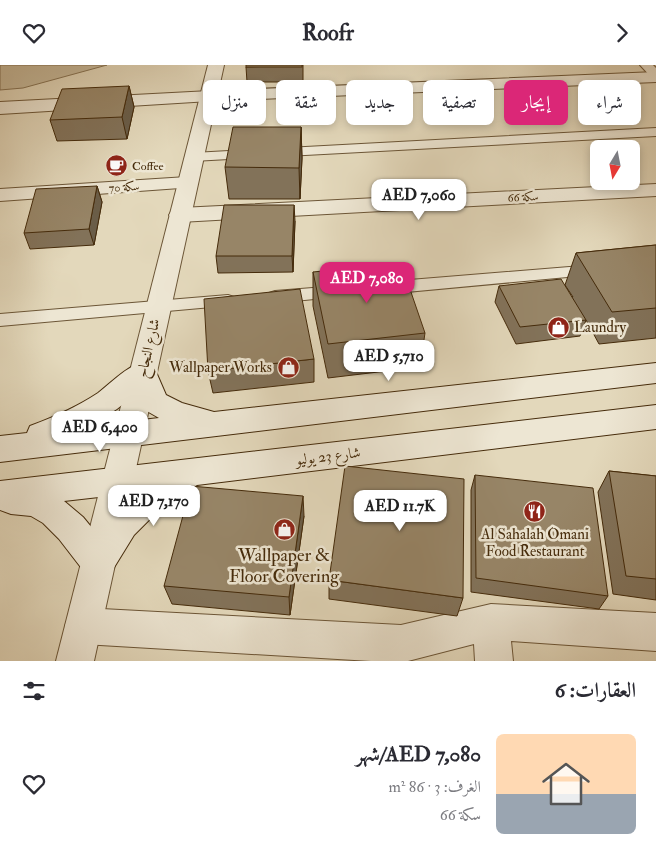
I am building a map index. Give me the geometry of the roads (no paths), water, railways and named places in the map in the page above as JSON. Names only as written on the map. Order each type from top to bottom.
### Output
[{"type":"street","name":"شارع النجاح","points":[[213,80],[216,65]]},
{"type":"street","points":[[266,93],[656,76]]},
{"type":"street","points":[[0,108],[203,96]]},
{"type":"street","name":"شارع النجاح","points":[[75,661],[203,121]]},
{"type":"street","name":"سكة 70","points":[[0,195],[188,183]]},
{"type":"street","name":"سكة 66","points":[[180,215],[656,190]]},
{"type":"street","points":[[2,449],[73,423],[118,394],[142,372],[155,402],[174,413],[218,425]]},
{"type":"street","points":[[2,449],[656,373]]},
{"type":"street","name":"شارع 23 يوليو","points":[[0,497],[656,417]]},
{"type":"street","points":[[0,497],[36,503],[56,515],[73,530],[98,563],[122,524],[149,499],[192,473]]},
{"type":"street","points":[[83,626],[401,645],[491,622],[656,632]]},
{"type":"street","points":[[491,622],[494,661]]},
{"type":"lane","points":[[646,65],[656,76]]},
{"type":"lane","points":[[193,157],[656,133]]},
{"type":"lane","points":[[373,289],[607,269]]},
{"type":"lane","points":[[0,321],[353,291]]},
{"type":"lane","points":[[619,421],[656,429]]},
{"type":"place","name":"Coffee","points":[[116,166]]},
{"type":"place","name":"Laundry","points":[[558,327]]},
{"type":"place","name":"Wallpaper Works","points":[[288,367]]},
{"type":"place","name":"Al Sahalah Omani Food Restaurant","points":[[535,511]]},
{"type":"place","name":"Wallpaper & Floor Covering","points":[[284,530]]}]
